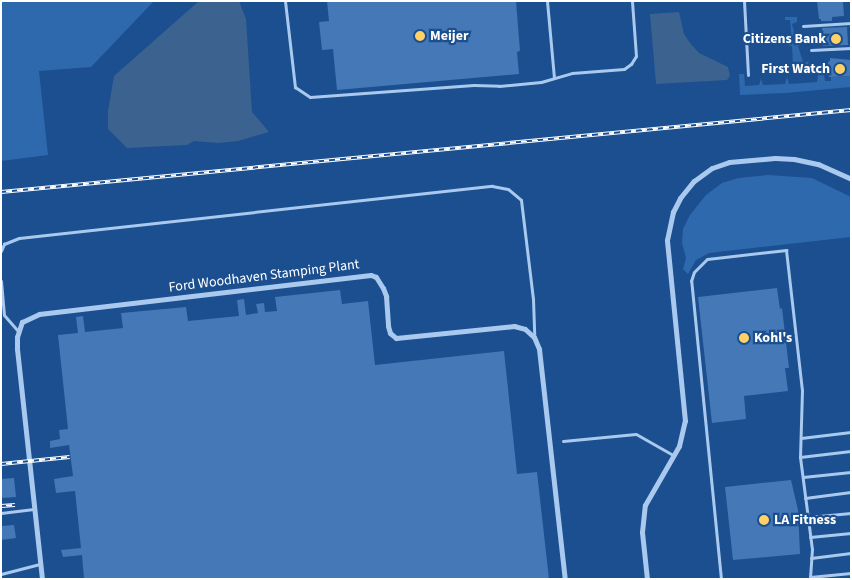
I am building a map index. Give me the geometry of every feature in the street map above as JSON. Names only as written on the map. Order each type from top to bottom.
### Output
[{"type":"street","points":[[647,579],[642,532],[645,505],[673,456],[684,432],[685,410],[666,240],[671,217],[680,198],[694,181],[712,168],[729,162],[775,158],[794,159],[818,164],[851,179]]},
{"type":"street","name":"Ford Woodhaven Stamping Plant","points":[[18,330],[26,319],[39,314],[371,275],[380,281],[383,288],[386,296],[388,326],[390,333],[396,338],[514,326],[521,326],[534,337]]},
{"type":"street","points":[[18,330],[17,349],[42,579]]},
{"type":"street","points":[[534,337],[539,349],[565,579]]},
{"type":"lane","points":[[285,1],[296,87],[310,97],[474,85],[499,86],[554,78],[572,73],[624,69],[631,64],[636,53],[632,1]]},
{"type":"lane","points":[[547,1],[554,78]]},
{"type":"lane","points":[[744,1],[748,75]]},
{"type":"lane","points":[[803,26],[851,23]]},
{"type":"lane","points":[[811,50],[851,48]]},
{"type":"lane","points":[[1,251],[2,245],[19,238],[492,186],[508,189],[521,200],[533,299],[534,337]]},
{"type":"lane","points":[[721,579],[692,281],[694,272],[708,259],[786,250],[802,390],[800,457],[810,537],[810,578],[851,573]]},
{"type":"lane","points":[[1,281],[4,315],[18,330]]},
{"type":"lane","points":[[801,438],[851,432]]},
{"type":"lane","points":[[563,441],[629,434],[644,437],[673,456]]},
{"type":"lane","points":[[800,457],[851,451]]},
{"type":"lane","points":[[803,477],[851,472]]},
{"type":"lane","points":[[805,498],[851,492]]},
{"type":"lane","points":[[1,513],[34,509]]},
{"type":"lane","points":[[808,518],[851,513]]},
{"type":"lane","points":[[810,537],[851,533]]},
{"type":"lane","points":[[811,558],[851,553]]},
{"type":"lane","points":[[1,574],[40,564]]},
{"type":"shaded area","points":[[1,1],[154,1],[91,67],[39,71],[48,155],[1,161]]},
{"type":"shaded area","points":[[199,1],[239,1],[246,19],[252,112],[269,132],[238,141],[218,143],[194,141],[187,145],[127,148],[108,129],[108,111],[114,76]]},
{"type":"shaded area","points":[[679,12],[684,34],[690,43],[699,53],[728,67],[730,76],[727,80],[656,84],[650,14]]},
{"type":"shaded area","points":[[785,17],[797,17],[797,22],[792,24],[797,43],[804,43],[798,46],[803,62],[809,62],[806,67],[787,69],[788,66],[793,66],[792,46],[786,45],[792,42],[790,20],[785,20]]},
{"type":"shaded area","points":[[739,74],[744,74],[745,86],[759,85],[761,79],[763,85],[785,84],[787,77],[789,84],[817,82],[818,75],[824,75],[825,81],[831,81],[831,77],[851,76],[851,87],[740,95]]},
{"type":"shaded area","points":[[768,175],[812,178],[851,197],[851,237],[709,253],[696,260],[688,274],[683,269],[686,258],[682,243],[683,229],[690,215],[706,195],[722,183],[738,178]]},
{"type":"building","name":"Meijer","points":[[327,1],[516,1],[520,51],[517,52],[519,74],[337,90],[333,49],[322,50],[319,22],[329,21]]},
{"type":"building","points":[[817,1],[843,1],[844,16],[832,17],[832,21],[821,21],[819,19]]},
{"type":"building","points":[[847,27],[848,45],[823,46],[822,28]]},
{"type":"building","name":"First Watch","points":[[830,58],[851,60],[851,76],[829,77],[828,62]]},
{"type":"building","name":"Kohl's","points":[[777,288],[780,309],[782,308],[789,368],[785,368],[788,391],[744,396],[746,419],[712,423],[698,297]]},
{"type":"building","points":[[340,290],[342,304],[368,301],[375,365],[504,351],[517,474],[537,472],[549,579],[84,579],[82,555],[63,557],[61,550],[81,548],[75,491],[56,493],[54,479],[73,476],[69,445],[50,448],[50,441],[60,439],[59,430],[68,429],[58,335],[78,333],[76,317],[83,316],[85,332],[123,328],[121,313],[186,307],[188,321],[239,316],[237,300],[244,299],[246,315],[258,313],[256,304],[264,303],[265,312],[277,311],[275,297]]},
{"type":"building","points":[[14,478],[16,497],[1,498],[1,479]]},
{"type":"building","name":"LA Fitness","points":[[791,480],[798,510],[800,554],[733,560],[725,487]]},
{"type":"building","points":[[14,525],[16,538],[1,540],[1,526]]},
{"type":"railway","points":[[1,192],[851,110]]},
{"type":"railway","points":[[1,464],[70,457]]},
{"type":"railway","points":[[1,506],[15,505]]},
{"type":"place","name":"Meijer","points":[[420,36]]},
{"type":"place","name":"Citizens Bank","points":[[836,39]]},
{"type":"place","name":"First Watch","points":[[840,69]]},
{"type":"place","name":"Kohl's","points":[[744,338]]},
{"type":"place","name":"LA Fitness","points":[[764,520]]}]
